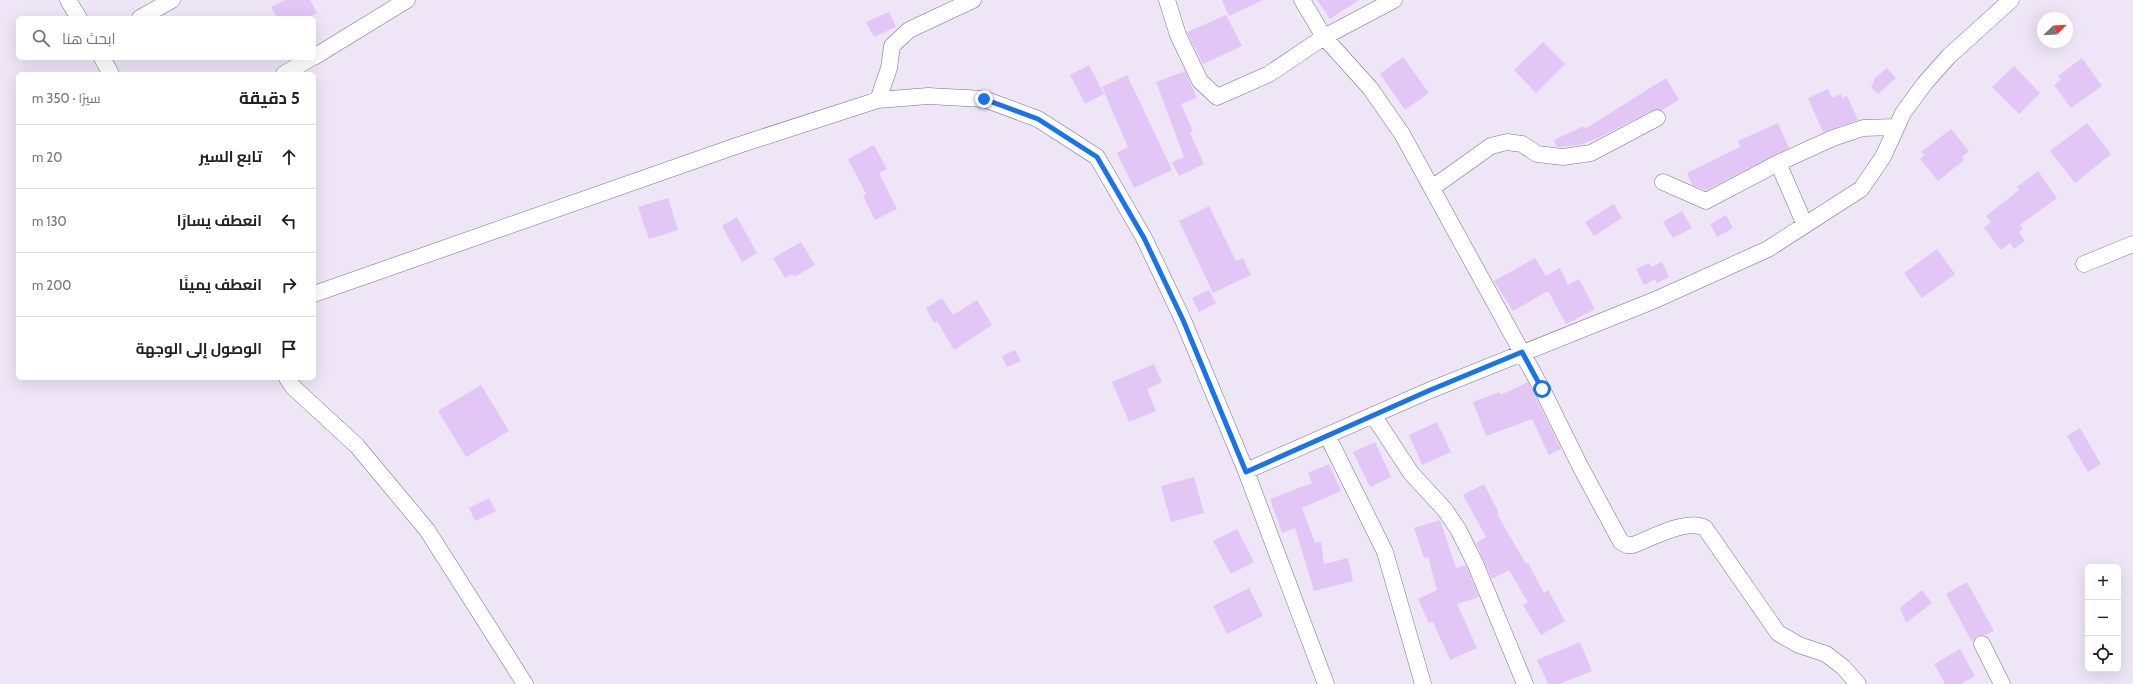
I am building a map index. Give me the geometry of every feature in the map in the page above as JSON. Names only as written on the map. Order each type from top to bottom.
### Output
[{"type":"street","points":[[68,0],[78,16]]},
{"type":"street","points":[[144,16],[172,0]]},
{"type":"street","points":[[316,55],[407,0]]},
{"type":"street","points":[[878,100],[889,68],[892,46],[909,30],[973,0]]},
{"type":"street","points":[[1167,0],[1178,36],[1200,81],[1217,97],[1270,74],[1324,37],[1394,0]]},
{"type":"street","points":[[1302,0],[1324,37],[1370,88],[1402,134],[1522,352],[1616,536],[1626,545],[1633,545],[1687,524],[1698,524],[1705,528],[1778,633],[1799,645],[1826,654],[1843,667],[1858,684]]},
{"type":"street","points":[[1246,472],[1373,415],[1522,352],[1655,300],[1768,249],[1861,189],[1883,157],[1903,113],[1944,62],[2011,0]]},
{"type":"street","points":[[103,60],[110,72]]},
{"type":"street","points":[[287,72],[308,60]]},
{"type":"street","points":[[316,293],[739,144],[878,100],[928,96],[984,99],[1038,119],[1097,157],[1144,238],[1183,320],[1246,472],[1326,684]]},
{"type":"street","points":[[1432,188],[1491,146],[1507,142],[1522,144],[1538,154],[1563,157],[1591,153],[1657,118]]},
{"type":"street","points":[[1663,182],[1706,201],[1778,163],[1833,138],[1863,128],[1896,127]]},
{"type":"street","points":[[1778,163],[1805,225]]},
{"type":"street","points":[[2084,264],[2133,244]]},
{"type":"street","points":[[288,380],[357,446],[427,530],[525,684]]},
{"type":"street","points":[[1373,415],[1411,473],[1445,510],[1458,529],[1476,563],[1525,684]]},
{"type":"street","points":[[1327,435],[1385,552],[1423,684]]},
{"type":"street","points":[[1982,644],[2002,684]]},
{"type":"building","points":[[285,0],[310,0],[317,13],[311,16],[276,16],[271,7]]},
{"type":"building","points":[[1222,0],[1263,0],[1229,16]]},
{"type":"building","points":[[1317,0],[1359,0],[1330,19]]},
{"type":"building","points":[[889,12],[896,27],[874,37],[866,22]]},
{"type":"building","points":[[1226,15],[1242,46],[1203,64],[1187,32]]},
{"type":"building","points":[[1543,42],[1565,64],[1536,93],[1514,70]]},
{"type":"building","points":[[1403,57],[1429,93],[1405,110],[1380,74]]},
{"type":"building","points":[[2082,58],[2102,86],[2071,108],[2054,85],[2061,80],[2058,76]]},
{"type":"building","points":[[1089,65],[1104,94],[1085,104],[1070,75]]},
{"type":"building","points":[[2014,66],[2040,93],[2019,114],[1992,87]]},
{"type":"building","points":[[1887,68],[1896,78],[1878,94],[1871,87],[1875,78]]},
{"type":"building","points":[[1185,71],[1197,98],[1181,104],[1193,131],[1190,133],[1204,164],[1179,176],[1172,162],[1184,157],[1156,82]]},
{"type":"building","points":[[1127,75],[1172,170],[1134,188],[1117,153],[1128,147],[1102,87]]},
{"type":"building","points":[[1666,78],[1679,100],[1662,110],[1653,110],[1598,138],[1580,145],[1557,147],[1554,140],[1584,126],[1585,129]]},
{"type":"building","points":[[1828,89],[1832,98],[1841,94],[1842,98],[1847,96],[1858,120],[1823,132],[1808,98]]},
{"type":"building","points":[[1778,123],[1789,148],[1706,190],[1692,185],[1687,173],[1740,147],[1738,141]]},
{"type":"building","points":[[2087,123],[2111,154],[2075,183],[2050,151]]},
{"type":"building","points":[[1951,129],[1969,151],[1962,157],[1964,160],[1938,181],[1920,159],[1925,155],[1921,152]]},
{"type":"building","points":[[874,145],[887,169],[879,173],[897,209],[875,220],[863,196],[866,194],[848,159]]},
{"type":"building","points":[[2038,171],[2057,198],[2020,225],[2023,229],[2019,232],[2025,241],[2014,249],[2010,243],[2001,250],[1984,228],[1991,222],[1986,216],[2019,190],[2017,187]]},
{"type":"building","points":[[668,198],[678,230],[649,239],[638,207]]},
{"type":"building","points":[[1614,204],[1622,218],[1594,236],[1585,222]]},
{"type":"building","points":[[1209,206],[1236,261],[1243,258],[1251,275],[1213,293],[1179,221]]},
{"type":"building","points":[[1682,211],[1692,228],[1673,238],[1663,222]]},
{"type":"building","points":[[1726,215],[1733,228],[1717,237],[1710,224]]},
{"type":"building","points":[[737,217],[757,253],[742,262],[722,226]]},
{"type":"building","points":[[801,242],[815,265],[794,277],[792,274],[785,278],[773,258]]},
{"type":"building","points":[[1937,249],[1955,274],[1922,298],[1904,273]]},
{"type":"building","points":[[1535,258],[1546,276],[1560,268],[1568,285],[1579,279],[1595,309],[1566,324],[1548,291],[1513,311],[1494,281]]},
{"type":"building","points":[[1662,262],[1669,277],[1657,283],[1655,279],[1644,285],[1636,269],[1649,263],[1651,267]]},
{"type":"building","points":[[1209,290],[1216,303],[1199,312],[1192,298]]},
{"type":"building","points":[[942,298],[953,315],[977,300],[992,325],[954,350],[937,321],[934,323],[926,308]]},
{"type":"building","points":[[1015,350],[1021,361],[1007,367],[1002,356]]},
{"type":"building","points":[[1154,364],[1162,382],[1147,389],[1156,411],[1129,422],[1112,382]]},
{"type":"building","points":[[1528,382],[1561,449],[1549,455],[1532,419],[1486,436],[1473,402],[1500,392],[1501,395]]},
{"type":"building","points":[[481,385],[509,431],[466,457],[438,411]]},
{"type":"building","points":[[1437,422],[1451,452],[1422,465],[1409,435]]},
{"type":"building","points":[[2080,428],[2101,464],[2088,472],[2067,436]]},
{"type":"building","points":[[1375,442],[1391,477],[1370,487],[1353,452]]},
{"type":"building","points":[[1329,464],[1341,491],[1302,508],[1315,543],[1321,542],[1324,564],[1348,558],[1353,581],[1314,591],[1295,528],[1282,533],[1270,499],[1312,483],[1308,473]]},
{"type":"building","points":[[1194,477],[1204,513],[1171,522],[1161,486]]},
{"type":"building","points":[[1484,484],[1499,513],[1497,514],[1526,564],[1528,563],[1544,593],[1548,590],[1565,621],[1541,635],[1523,605],[1528,602],[1509,570],[1492,579],[1476,543],[1486,537],[1463,495]]},
{"type":"building","points":[[489,498],[496,511],[475,521],[469,508]]},
{"type":"building","points":[[1440,520],[1456,568],[1466,565],[1479,597],[1457,604],[1477,648],[1450,660],[1433,622],[1429,623],[1418,599],[1437,590],[1428,557],[1424,558],[1414,528]]},
{"type":"building","points":[[1237,529],[1254,562],[1231,574],[1213,541]]},
{"type":"building","points":[[1967,582],[1994,631],[1985,635],[1977,636],[1972,642],[1946,594]]},
{"type":"building","points":[[1249,588],[1263,616],[1227,634],[1213,606]]},
{"type":"building","points":[[1922,590],[1932,603],[1906,623],[1900,608]]},
{"type":"building","points":[[1580,642],[1592,671],[1559,684],[1548,684],[1537,660]]},
{"type":"building","points":[[1960,649],[1975,676],[1961,684],[1945,684],[1934,664]]},
{"type":"route","points":[[984,99],[1038,119],[1097,157],[1144,238],[1183,320],[1246,472],[1428,391],[1522,352],[1542,389]]}]
